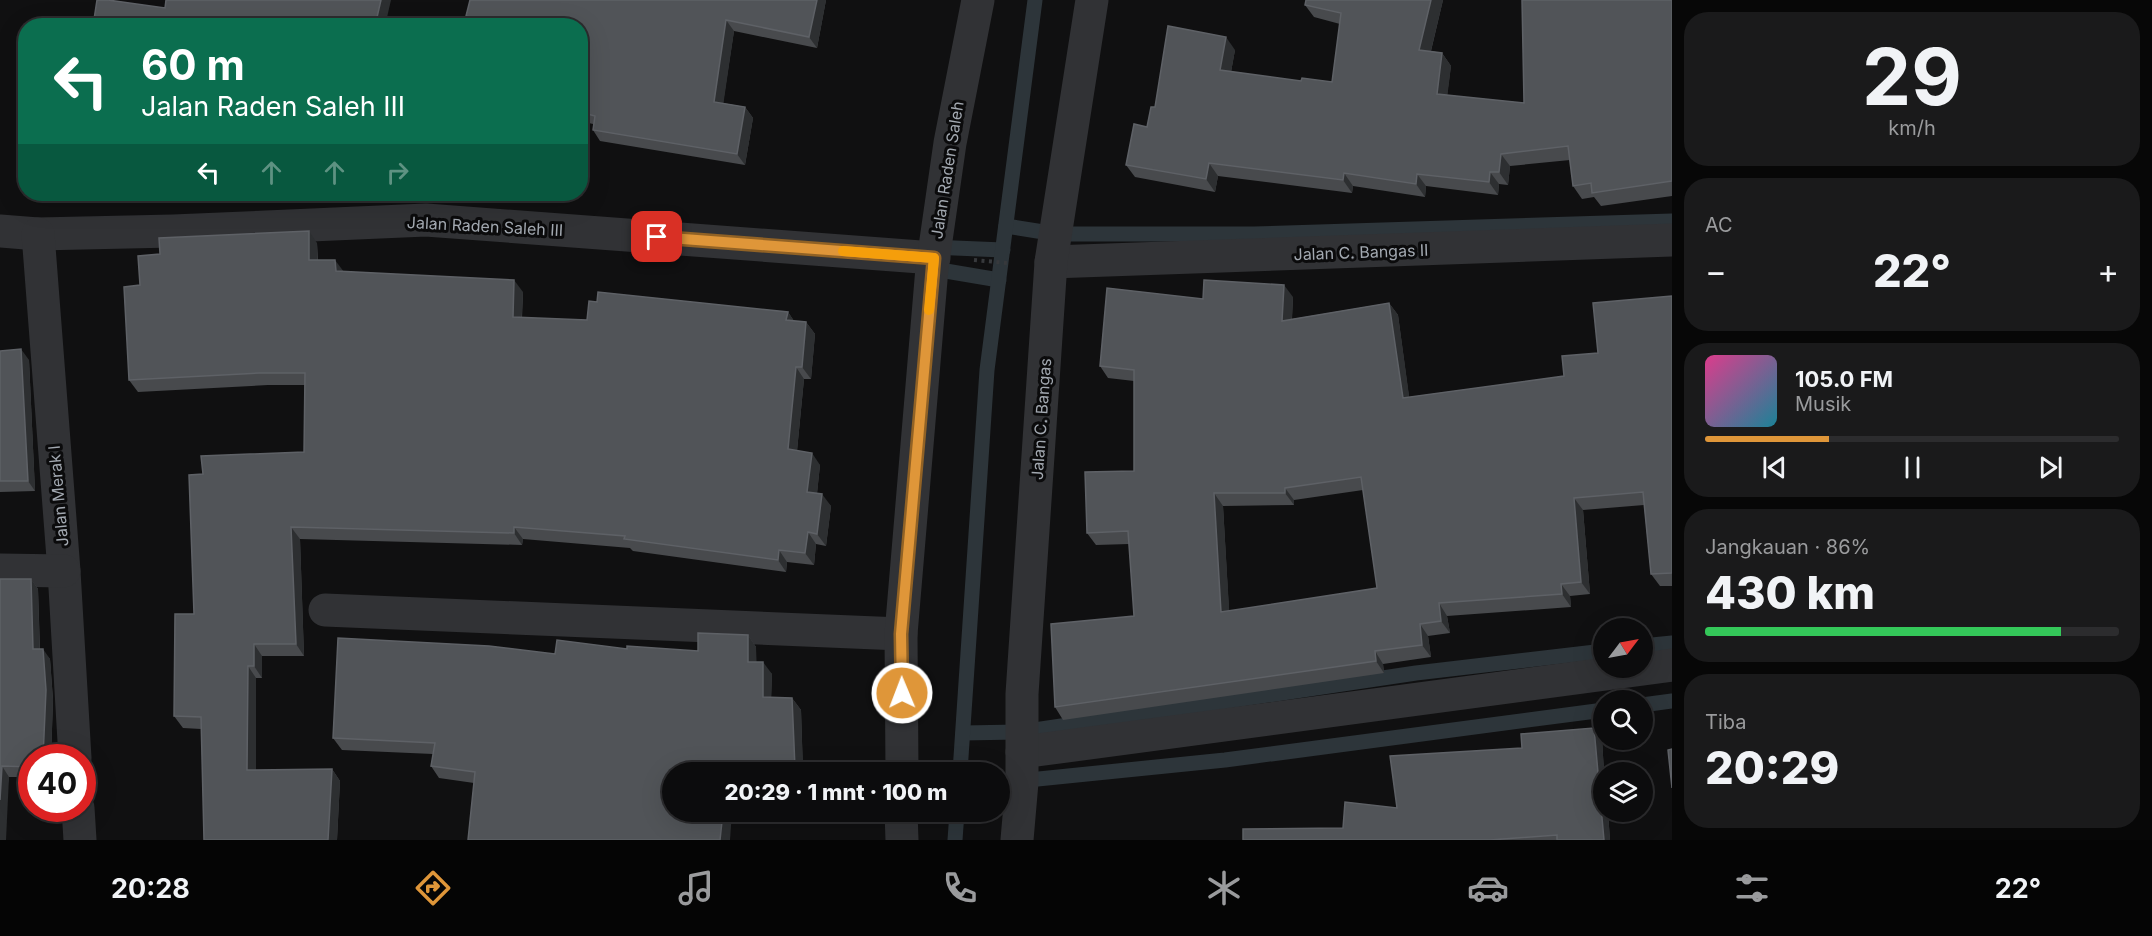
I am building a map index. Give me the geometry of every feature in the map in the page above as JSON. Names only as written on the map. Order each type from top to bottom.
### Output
[{"type":"street","name":"Jalan Raden Saleh","points":[[902,762],[901,634],[934,258],[950,143],[978,0]]},
{"type":"street","name":"Jalan C. Bangas","points":[[1017,840],[1022,782],[1022,694],[1035,263],[1092,0]]},
{"type":"street","name":"Jalan Raden Saleh III","points":[[0,231],[38,234],[426,220],[934,258]]},
{"type":"street","name":"Jalan Merak I","points":[[38,234],[64,571],[74,744]]},
{"type":"street","name":"Jalan C. Bangas II","points":[[1035,263],[1672,240]]},
{"type":"street","points":[[0,570],[64,571]]},
{"type":"street","points":[[325,610],[901,634]]},
{"type":"street","points":[[1022,752],[1672,665]]},
{"type":"street","points":[[79,822],[80,840]]},
{"type":"street","points":[[902,822],[902,840]]},
{"type":"path","points":[[970,260],[1035,263]]},
{"type":"building","points":[[97,0],[165,8],[166,0],[381,0],[377,18],[94,18]]},
{"type":"building","points":[[470,0],[817,0],[809,37],[726,20],[714,102],[745,107],[737,154],[593,130],[595,116],[588,114],[588,18],[474,18],[466,16]]},
{"type":"building","points":[[1306,0],[1431,0],[1419,50],[1442,53],[1437,94],[1524,103],[1522,0],[1672,0],[1672,181],[1592,193],[1591,183],[1573,186],[1568,146],[1501,154],[1499,172],[1490,172],[1489,182],[1417,174],[1416,184],[1344,173],[1343,180],[1209,163],[1206,179],[1126,165],[1134,124],[1147,127],[1151,107],[1155,107],[1168,26],[1226,37],[1220,70],[1301,81],[1302,78],[1332,82],[1341,13],[1305,5]]},
{"type":"building","points":[[309,231],[309,260],[335,260],[336,271],[514,280],[513,317],[587,320],[589,301],[597,302],[598,292],[788,312],[786,320],[806,322],[802,367],[796,367],[788,449],[812,453],[807,492],[822,494],[817,534],[808,532],[805,553],[779,550],[778,560],[624,539],[625,536],[514,527],[514,533],[291,527],[296,644],[254,644],[254,666],[248,666],[247,770],[332,769],[328,840],[204,840],[201,717],[174,716],[175,614],[194,614],[189,475],[203,474],[201,456],[304,452],[305,373],[259,373],[129,380],[124,287],[140,285],[138,256],[160,254],[159,238]]},
{"type":"building","points":[[1204,280],[1284,285],[1282,321],[1389,303],[1403,398],[1564,376],[1562,356],[1598,353],[1593,303],[1672,296],[1672,573],[1651,574],[1643,492],[1574,498],[1581,582],[1561,584],[1562,594],[1439,603],[1441,621],[1420,624],[1422,645],[1375,651],[1376,661],[1055,707],[1051,624],[1134,616],[1128,531],[1087,533],[1085,472],[1134,471],[1134,370],[1100,366],[1107,288],[1203,299]],"holes":[[[1361,477],[1377,588],[1221,612],[1214,493],[1285,493],[1285,488]]]},
{"type":"building","points":[[21,349],[28,481],[0,481],[0,351]]},
{"type":"building","points":[[0,579],[31,579],[33,649],[43,649],[46,690],[44,744],[18,744],[18,767],[2,766],[0,800]]},
{"type":"building","points":[[698,633],[748,635],[748,662],[763,662],[763,697],[792,698],[795,762],[662,762],[662,822],[722,822],[720,840],[468,840],[475,772],[431,766],[435,743],[333,738],[338,638],[489,646],[555,654],[557,640],[627,649],[627,646],[698,651]]},
{"type":"building","points":[[1593,728],[1593,750],[1596,750],[1597,762],[1593,762],[1593,822],[1602,822],[1604,840],[1557,840],[1557,835],[1490,840],[1243,840],[1243,829],[1343,828],[1345,802],[1397,808],[1390,756],[1522,748],[1521,734]]},
{"type":"building","points":[[1672,749],[1672,788],[1668,750]]},
{"type":"waterway","points":[[961,762],[987,370],[1035,0]]},
{"type":"waterway","points":[[1006,226],[1056,234],[1254,234],[1672,221]]},
{"type":"waterway","points":[[931,247],[1003,250]]},
{"type":"waterway","points":[[928,268],[999,280]]},
{"type":"waterway","points":[[1653,645],[1672,643]]},
{"type":"waterway","points":[[963,733],[1021,732],[1416,673],[1593,652]]},
{"type":"waterway","points":[[1653,704],[1672,701]]},
{"type":"waterway","points":[[1010,782],[1225,760],[1593,711]]},
{"type":"waterway","points":[[955,840],[956,822]]},
{"type":"slow traffic","points":[[843,251],[934,258],[929,310]]},
{"type":"route","points":[[657,237],[934,258],[901,634],[902,693]]}]
